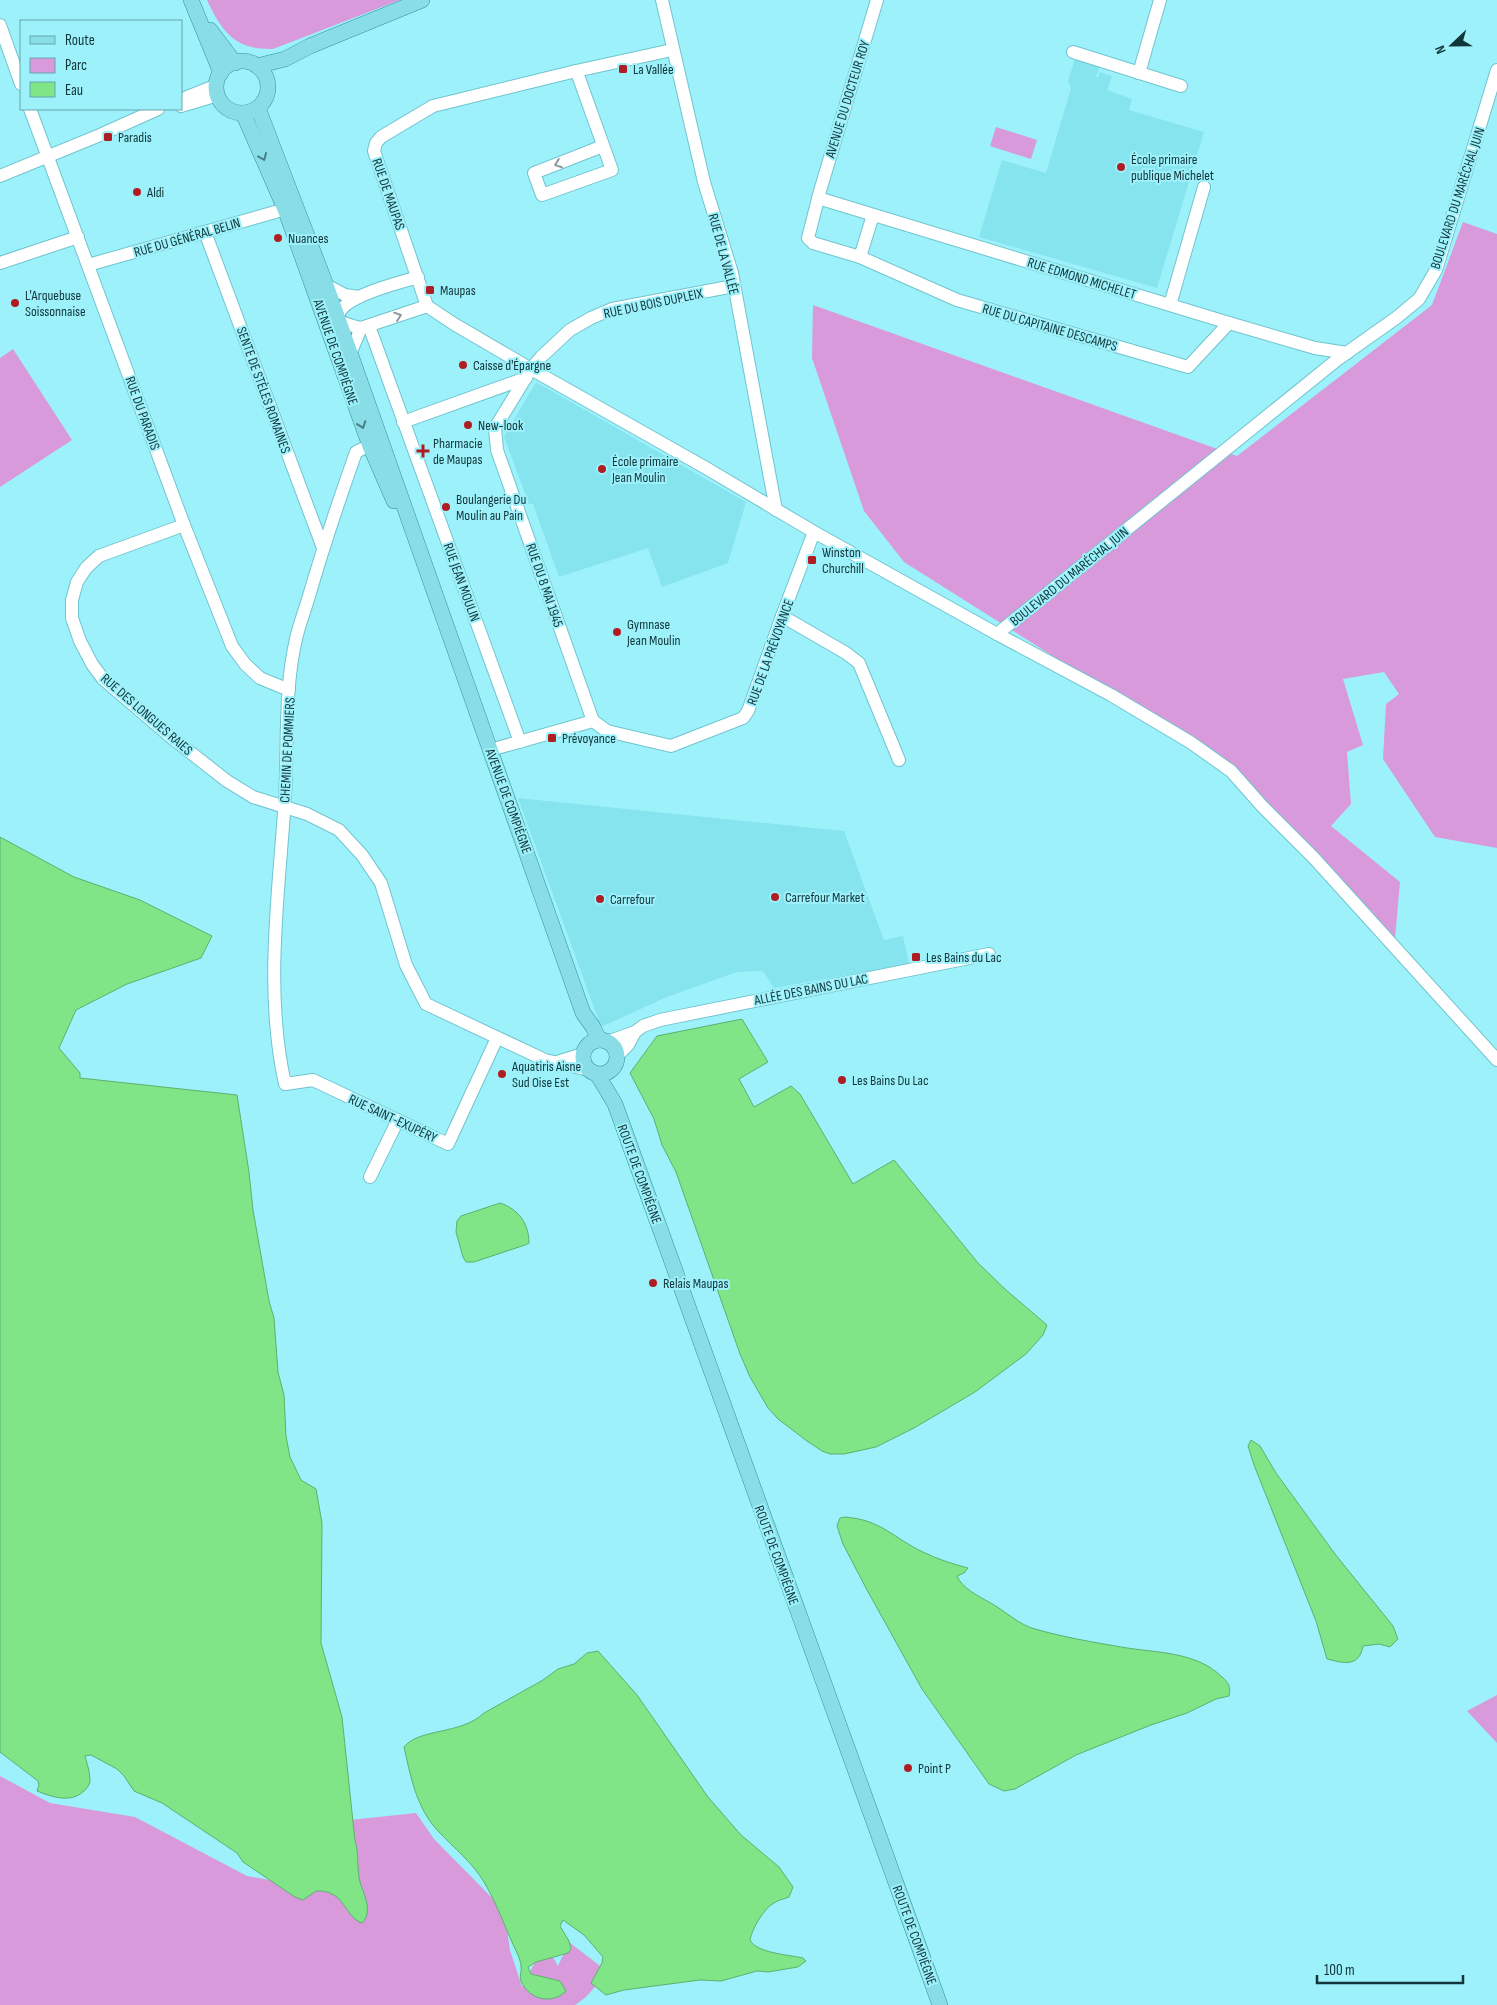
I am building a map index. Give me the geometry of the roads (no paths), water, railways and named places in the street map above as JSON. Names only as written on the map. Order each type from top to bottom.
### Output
[{"type":"main road","points":[[191,0],[200,17],[235,63]]},
{"type":"main road","points":[[219,84],[227,66],[243,62],[257,66],[285,58],[422,0]]},
{"type":"main road","points":[[200,17],[219,84],[222,102],[228,108],[243,113],[258,108],[264,101],[268,93],[268,83],[264,74],[257,66]]},
{"type":"main road","points":[[268,83],[285,58]]},
{"type":"main road","name":"AVENUE DE COMPIÈGNE","points":[[258,108],[321,289],[334,346],[433,589],[594,1045]]},
{"type":"main road","name":"AVENUE DE COMPIÈGNE","points":[[243,113],[291,207]]},
{"type":"main road","name":"AVENUE DE COMPIÈGNE","points":[[321,289],[338,321],[350,354],[375,443]]},
{"type":"main road","points":[[594,1045],[614,1048],[615,1104],[593,1072],[584,1063],[594,1045]]},
{"type":"main road","points":[[593,1072],[606,1074],[615,1062]]},
{"type":"main road","name":"ROUTE DE COMPIÈGNE","points":[[615,1104],[940,2005]]},
{"type":"street","name":"RUE DE LA VALLÉE","points":[[662,0],[704,182],[734,286],[776,510]]},
{"type":"street","name":"AVENUE DU DOCTEUR ROY","points":[[818,198],[877,0]]},
{"type":"street","points":[[1139,73],[1160,0]]},
{"type":"street","points":[[0,25],[20,81]]},
{"type":"street","name":"RUE DE MAUPAS","points":[[427,306],[374,152],[376,143],[381,137],[433,106],[672,50]]},
{"type":"street","points":[[1073,52],[1181,86]]},
{"type":"street","name":"BOULEVARD DU MARÉCHAL JUIN","points":[[427,306],[529,374],[706,468],[814,532],[997,634],[1347,352],[1396,318],[1419,299],[1436,270],[1497,70]]},
{"type":"street","points":[[576,71],[604,146],[612,170],[542,196],[534,173],[604,146]]},
{"type":"street","points":[[182,99],[219,84]]},
{"type":"street","points":[[182,105],[219,84]]},
{"type":"street","name":"RUE DU PARADIS","points":[[30,110],[184,525],[232,646],[245,664],[260,678],[289,690]]},
{"type":"street","points":[[0,176],[156,110]]},
{"type":"street","points":[[139,118],[169,110]]},
{"type":"street","points":[[1170,305],[1204,187]]},
{"type":"street","name":"RUE EDMOND MICHELET","points":[[818,198],[1229,323],[1315,348],[1347,352]]},
{"type":"street","name":"RUE DU CAPITAINE DESCAMPS","points":[[818,198],[808,238],[813,243],[860,257],[957,300],[1188,366],[1229,323]]},
{"type":"street","name":"RUE DU GÉNÉRAL BELIN","points":[[88,265],[291,207]]},
{"type":"street","points":[[860,257],[873,215]]},
{"type":"street","name":"SENTE DE STÈLES ROMAINES","points":[[205,232],[323,548]]},
{"type":"street","points":[[0,263],[78,237]]},
{"type":"street","points":[[334,346],[339,313],[346,306],[359,297],[418,277]]},
{"type":"street","name":"RUE DU BOIS DUPLEIX","points":[[529,374],[541,357],[570,330],[591,318],[612,309],[734,286]]},
{"type":"street","points":[[321,289],[359,297]]},
{"type":"street","points":[[338,321],[365,327],[427,306]]},
{"type":"street","points":[[350,354],[365,327]]},
{"type":"street","name":"RUE JEAN MOULIN","points":[[365,327],[403,422],[520,742]]},
{"type":"street","points":[[403,422],[529,374]]},
{"type":"street","name":"RUE DU 8 MAI 1945","points":[[529,374],[496,428],[497,450],[592,721]]},
{"type":"street","name":"CHEMIN DE POMMIERS","points":[[285,1084],[276,1022],[276,911],[284,806],[289,690],[296,640],[323,548],[356,452],[375,443]]},
{"type":"street","name":"RUE DES LONGUES RAIES","points":[[184,525],[99,556],[86,568],[76,582],[72,600],[72,618],[80,641],[92,664],[103,679],[172,738],[227,781],[253,796],[306,814],[339,830],[362,855],[381,883],[406,966],[426,1004],[545,1060],[593,1072]]},
{"type":"street","name":"RUE DE LA PRÉVOYANCE","points":[[592,721],[607,730],[671,746],[743,718],[748,711],[814,532]]},
{"type":"street","points":[[782,616],[846,653],[859,663],[899,760]]},
{"type":"street","points":[[997,634],[1111,695],[1190,742],[1231,771],[1332,878],[1497,1060]]},
{"type":"street","points":[[490,750],[592,721]]},
{"type":"street","name":"ALLÉE DES BAINS DU LAC","points":[[557,1062],[594,1045],[635,1032],[643,1026],[660,1020],[989,954]]},
{"type":"street","name":"ALLÉE DES BAINS DU LAC","points":[[615,1062],[635,1032]]},
{"type":"street","name":"RUE SAINT-EXUPÉRY","points":[[285,1084],[313,1080],[448,1144],[497,1038]]},
{"type":"street","points":[[370,1177],[398,1120]]},
{"type":"water","points":[[0,837],[74,877],[140,900],[212,936],[201,958],[127,984],[76,1010],[59,1048],[80,1073],[80,1078],[237,1095],[253,1210],[269,1301],[274,1318],[278,1372],[284,1395],[286,1436],[290,1457],[301,1480],[316,1489],[322,1523],[321,1643],[342,1717],[359,1877],[367,1906],[366,1918],[362,1923],[352,1916],[333,1894],[316,1891],[303,1900],[295,1897],[243,1862],[237,1853],[162,1803],[134,1791],[117,1769],[91,1755],[85,1756],[90,1777],[88,1787],[74,1797],[62,1798],[37,1791],[38,1781],[0,1752]]},
{"type":"water","points":[[742,1019],[768,1062],[739,1079],[754,1107],[791,1086],[800,1094],[853,1184],[894,1160],[978,1263],[1047,1325],[1043,1335],[1026,1354],[975,1392],[914,1428],[876,1447],[844,1454],[830,1454],[807,1441],[778,1419],[768,1408],[750,1377],[740,1354],[676,1172],[662,1145],[654,1119],[630,1073],[657,1036]]},
{"type":"water","points":[[500,1203],[517,1213],[525,1223],[529,1243],[474,1262],[466,1262],[456,1232],[457,1221],[461,1216]]},
{"type":"water","points":[[1251,1440],[1260,1446],[1276,1473],[1335,1554],[1393,1626],[1398,1639],[1390,1647],[1379,1644],[1363,1646],[1358,1658],[1350,1662],[1327,1659],[1316,1621],[1254,1465],[1248,1446]]},
{"type":"water","points":[[845,1517],[869,1522],[887,1530],[928,1555],[968,1568],[964,1573],[957,1576],[966,1588],[1029,1627],[1088,1641],[1174,1655],[1200,1662],[1212,1668],[1228,1683],[1230,1688],[1229,1696],[1216,1699],[1187,1713],[1151,1725],[1076,1755],[1015,1789],[1004,1791],[989,1784],[922,1689],[843,1544],[837,1526],[840,1518]]},
{"type":"water","points":[[598,1651],[637,1695],[708,1797],[741,1835],[779,1867],[793,1887],[789,1897],[776,1902],[766,1909],[756,1925],[750,1940],[753,1944],[766,1951],[803,1958],[806,1961],[798,1967],[768,1972],[757,1971],[721,1981],[700,1980],[624,1990],[606,1995],[591,1983],[602,1963],[603,1957],[584,1935],[563,1920],[560,1926],[569,1941],[571,1949],[568,1953],[536,1962],[528,1967],[531,1974],[560,1981],[566,1991],[554,1998],[541,1998],[529,1993],[521,1981],[521,1965],[518,1955],[494,1900],[474,1868],[438,1831],[424,1812],[415,1792],[404,1747],[420,1737],[464,1725],[475,1720],[543,1680],[558,1669],[574,1664],[587,1653]]},
{"type":"place","name":"La Vallée","points":[[623,69]]},
{"type":"place","name":"Paradis","points":[[108,137]]},
{"type":"place","name":"École primaire publique Michelet","points":[[1121,167]]},
{"type":"place","name":"Aldi","points":[[137,192]]},
{"type":"place","name":"Nuances","points":[[278,238]]},
{"type":"place","name":"Maupas","points":[[430,290]]},
{"type":"place","name":"L'Arquebuse Soissonnaise","points":[[15,303]]},
{"type":"place","name":"Caisse d'Épargne","points":[[463,365]]},
{"type":"place","name":"New-look","points":[[468,425]]},
{"type":"place","name":"Pharmacie de Maupas","points":[[423,451]]},
{"type":"place","name":"École primaire Jean Moulin","points":[[602,469]]},
{"type":"place","name":"Boulangerie Du Moulin au Pain","points":[[446,507]]},
{"type":"place","name":"Winston Churchill","points":[[812,560]]},
{"type":"place","name":"Gymnase Jean Moulin","points":[[617,632]]},
{"type":"place","name":"Prévoyance","points":[[552,738]]},
{"type":"place","name":"Carrefour Market","points":[[775,897]]},
{"type":"place","name":"Carrefour","points":[[600,899]]},
{"type":"place","name":"Les Bains du Lac","points":[[916,957]]},
{"type":"place","name":"Aquatiris Aisne Sud Oise Est","points":[[502,1074]]},
{"type":"place","name":"Les Bains Du Lac","points":[[842,1080]]},
{"type":"place","name":"Relais Maupas","points":[[653,1283]]},
{"type":"place","name":"Point P","points":[[908,1768]]}]
